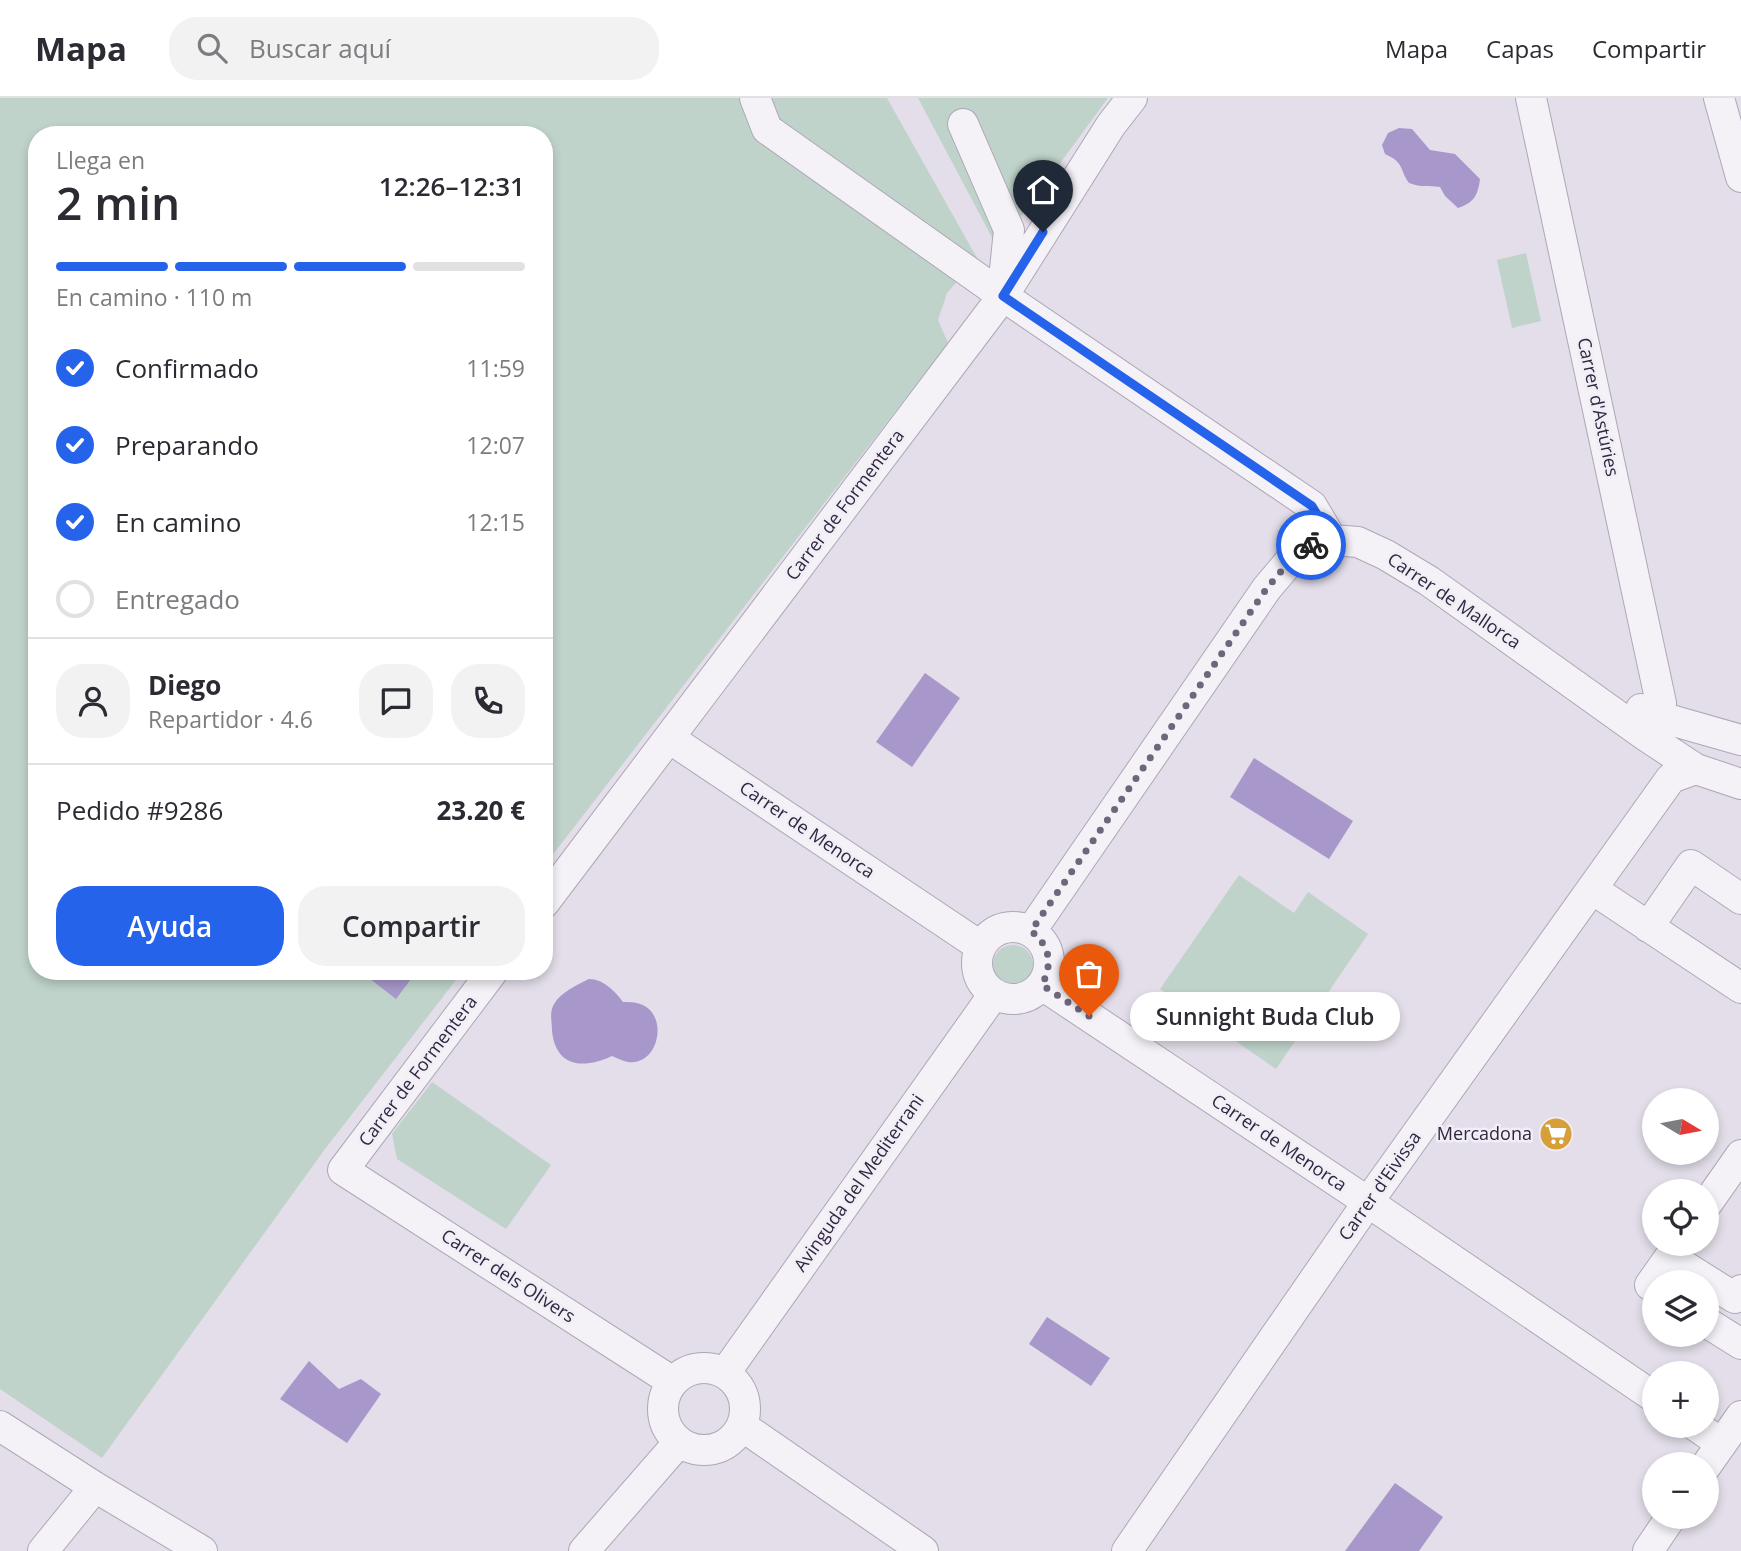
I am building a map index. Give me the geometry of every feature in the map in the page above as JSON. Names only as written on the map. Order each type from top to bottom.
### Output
[{"type":"street","points":[[755,98],[767,129],[1003,296],[1312,506],[1332,540],[1301,548],[1267,588],[1031,931]]},
{"type":"street","name":"Carrer de Formentera","points":[[553,891],[1003,296],[1111,125],[1132,98]]},
{"type":"street","name":"Carrer d'Astúries","points":[[1531,98],[1661,703],[1660,717]]},
{"type":"street","points":[[1719,98],[1741,177]]},
{"type":"street","points":[[962,124],[1009,230],[1003,296]]},
{"type":"street","name":"Carrer de Mallorca","points":[[1332,540],[1358,542],[1429,581],[1696,769],[1741,784]]},
{"type":"street","name":"Carrer de Mallorca","points":[[1563,676],[1660,717],[1741,740]]},
{"type":"street","name":"Carrer de Menorca","points":[[669,738],[981,946]]},
{"type":"street","name":"Carrer d'Eivissa","points":[[1127,1551],[1368,1202],[1671,778],[1696,769]]},
{"type":"street","points":[[1648,927],[1691,865],[1741,899]]},
{"type":"street","points":[[1592,889],[1741,988]]},
{"type":"street","points":[[1020,927],[1031,931],[1047,949],[1048,974],[1042,985],[1025,998],[1004,999],[993,994],[977,973],[976,959],[981,946],[987,937],[997,930],[1020,927]]},
{"type":"street","name":"Carrer de Formentera","points":[[343,1170],[486,980]]},
{"type":"street","name":"Carrer de Menorca","points":[[1042,985],[1642,1389]]},
{"type":"street","name":"Avinguda del Mediterrani","points":[[725,1373],[993,994]]},
{"type":"street","points":[[1719,1186],[1741,1155]]},
{"type":"street","name":"Carrer dels Olivers","points":[[343,1170],[673,1382]]},
{"type":"street","points":[[1681,1256],[1735,1298],[1741,1290]]},
{"type":"street","points":[[1719,1330],[1741,1344]]},
{"type":"street","points":[[706,1367],[725,1373],[736,1382],[744,1396],[746,1411],[742,1426],[731,1441],[714,1450],[696,1450],[679,1442],[668,1429],[663,1413],[665,1396],[673,1382],[688,1370],[706,1367]]},
{"type":"street","points":[[1715,1452],[1741,1416]]},
{"type":"street","points":[[0,1426],[202,1551]]},
{"type":"street","points":[[742,1426],[923,1551]]},
{"type":"street","points":[[584,1551],[679,1442]]},
{"type":"street","points":[[43,1551],[95,1487]]},
{"type":"street","points":[[1648,1551],[1663,1529]]},
{"type":"green space","points":[[0,98],[887,98],[977,258],[947,293],[938,320],[948,343],[553,854],[553,126],[28,126],[28,980],[456,980],[325,1149],[102,1458],[0,1389]]},
{"type":"green space","points":[[918,98],[1108,98],[1022,215],[996,245]]},
{"type":"green space","points":[[1526,253],[1541,321],[1512,328],[1497,260]]},
{"type":"green space","points":[[1239,875],[1294,913],[1308,892],[1368,934],[1276,1069],[1160,989]]},
{"type":"green space","points":[[1013,945],[1027,951],[1033,965],[1027,979],[1013,985],[999,979],[993,965],[999,951]]},
{"type":"green space","points":[[432,1082],[551,1165],[506,1229],[397,1159],[392,1134]]},
{"type":"shaded area","points":[[1399,128],[1412,129],[1430,150],[1455,154],[1480,179],[1478,190],[1471,201],[1458,208],[1440,187],[1409,183],[1399,163],[1385,154],[1382,145],[1388,133]]},
{"type":"shaded area","points":[[925,673],[960,698],[912,767],[876,742]]},
{"type":"shaded area","points":[[1254,758],[1353,821],[1329,859],[1230,797]]},
{"type":"shaded area","points":[[589,979],[608,986],[623,1002],[638,1003],[649,1009],[655,1017],[657,1038],[654,1048],[647,1056],[639,1061],[628,1062],[612,1056],[582,1064],[565,1059],[559,1052],[552,1031],[552,1007],[565,992]]},
{"type":"shaded area","points":[[372,980],[410,980],[396,999]]},
{"type":"shaded area","points":[[1047,1317],[1110,1358],[1091,1386],[1029,1344]]},
{"type":"shaded area","points":[[309,1361],[339,1389],[361,1379],[381,1394],[347,1443],[280,1399]]},
{"type":"shaded area","points":[[1395,1483],[1443,1517],[1419,1551],[1345,1551]]},
{"type":"way so far","points":[[1089,1016],[1042,985],[1048,974],[1047,949],[1031,931],[1267,588],[1301,548],[1311,545]]},
{"type":"place","name":"Sunnight Buda Club","points":[[1089,1016]]},
{"type":"place","name":"Mercadona","points":[[1556,1134]]},
{"type":"route","points":[[1043,232],[1003,296],[1312,506],[1332,540],[1311,545]]}]
